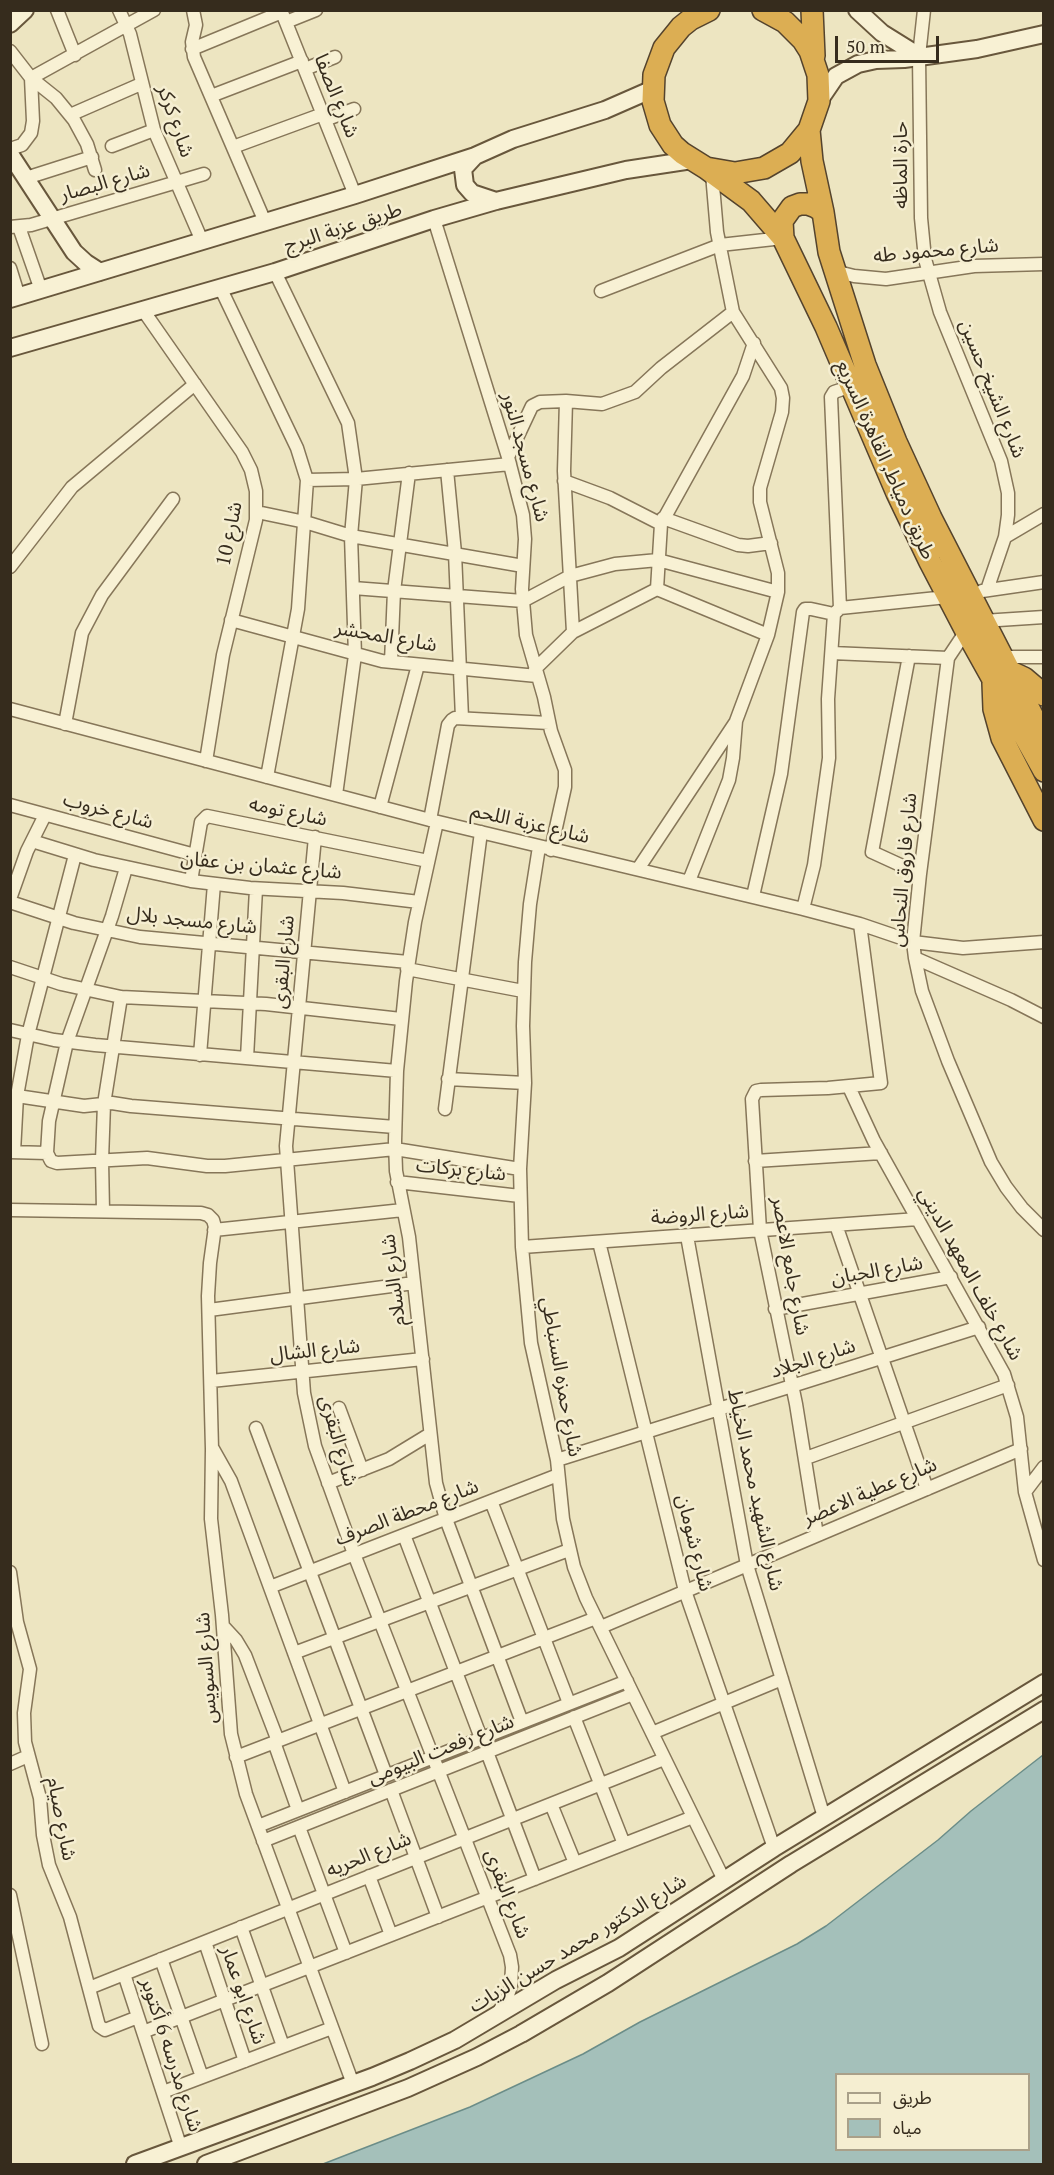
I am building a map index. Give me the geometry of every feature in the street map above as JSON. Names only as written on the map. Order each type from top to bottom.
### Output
[{"type":"highway","points":[[672,10],[672,36]]},
{"type":"highway","points":[[653,89],[658,61],[672,36],[692,19],[709,10]]},
{"type":"highway","points":[[763,10],[795,30],[815,62]]},
{"type":"highway","points":[[703,167],[735,173],[764,168],[790,153],[809,130],[819,101],[812,10]]},
{"type":"highway","name":"طريق دمياط, القاهرة السريع","points":[[653,89],[656,113],[663,130],[674,145],[751,201],[783,238],[852,386],[897,493],[947,597],[974,626],[1044,738]]},
{"type":"highway","name":"طريق دمياط, القاهرة السريع","points":[[809,130],[812,161],[834,271],[865,365],[896,442],[931,518],[978,591],[974,626]]},
{"type":"highway","points":[[783,238],[782,221],[792,207],[808,204],[823,212]]},
{"type":"highway","points":[[1044,695],[1024,678],[1001,669],[994,709],[1002,738],[1044,820]]},
{"type":"highway","name":"طريق دمياط, القاهرة السريع","points":[[1001,669],[1044,771]]},
{"type":"street","points":[[10,24],[25,10]]},
{"type":"street","points":[[57,10],[75,55]]},
{"type":"street","name":"شارع كركر","points":[[119,10],[127,27],[154,130],[202,241]]},
{"type":"street","points":[[31,78],[127,27],[154,10]]},
{"type":"street","points":[[193,10],[196,28],[192,50],[265,222]]},
{"type":"street","points":[[192,50],[283,15],[316,10]]},
{"type":"street","points":[[857,10],[882,33],[919,56]]},
{"type":"street","name":"حارة الماظه","points":[[924,10],[919,56],[921,218],[928,273]]},
{"type":"street","name":"شارع الصفا","points":[[283,15],[355,195]]},
{"type":"street","points":[[819,101],[837,76],[853,66],[876,60],[904,59],[977,49],[1044,34]]},
{"type":"street","points":[[10,51],[15,66],[56,98],[70,115],[81,132],[93,164],[26,178]]},
{"type":"street","points":[[211,96],[303,65],[335,57]]},
{"type":"street","points":[[10,148],[22,145],[31,133],[33,121],[31,78]]},
{"type":"street","points":[[70,115],[141,84]]},
{"type":"street","name":"طريق عزبة البرج","points":[[15,298],[355,195],[475,156],[513,139],[605,110],[653,89]]},
{"type":"street","points":[[233,147],[354,109]]},
{"type":"street","points":[[112,146],[154,130]]},
{"type":"street","points":[[10,154],[78,257],[100,272]]},
{"type":"street","points":[[475,156],[463,169],[465,185],[472,193],[496,201]]},
{"type":"street","points":[[638,869],[736,722],[768,635],[778,592],[778,573],[759,502],[760,488],[782,412],[783,398],[781,388],[733,312],[703,167]]},
{"type":"street","name":"طريق عزبة البرج","points":[[10,348],[275,272],[434,219],[496,201],[626,170],[703,167]]},
{"type":"street","name":"شارع البصار","points":[[15,227],[52,219],[204,174]]},
{"type":"street","name":"شارع مسجد النور","points":[[434,219],[509,460],[524,523],[523,601],[526,635],[549,723],[563,761],[565,778],[545,848]]},
{"type":"street","points":[[15,227],[41,290]]},
{"type":"street","points":[[601,291],[720,245],[783,238]]},
{"type":"street","name":"شارع محمود طه","points":[[834,271],[854,276],[886,279],[989,265],[1044,264]]},
{"type":"street","points":[[10,268],[15,298]]},
{"type":"street","points":[[275,272],[348,423],[356,478],[351,536],[355,655],[336,795]]},
{"type":"street","name":"شارع الشيخ حسين","points":[[928,273],[940,312],[1001,461],[1006,482],[1009,504],[1005,537],[978,591]]},
{"type":"street","points":[[220,287],[297,448],[307,480],[294,637],[267,777]]},
{"type":"street","name":"شارع 10","points":[[143,310],[247,461],[256,491],[257,512],[216,690],[206,760]]},
{"type":"street","points":[[307,480],[447,470],[509,460],[532,406],[540,402],[566,401],[602,404],[635,392],[661,368],[733,312]]},
{"type":"street","points":[[657,589],[662,521],[743,376],[754,344]]},
{"type":"street","points":[[10,567],[72,487],[195,384]]},
{"type":"street","points":[[803,909],[814,865],[829,758],[828,699],[837,611],[831,397],[834,393],[852,386]]},
{"type":"street","points":[[566,401],[564,481],[573,632]]},
{"type":"street","points":[[447,470],[455,553],[462,718],[549,723]]},
{"type":"street","points":[[391,662],[394,591],[409,473]]},
{"type":"street","points":[[564,481],[662,521],[738,545],[771,543]]},
{"type":"street","points":[[64,724],[82,633],[102,595],[173,499]]},
{"type":"street","points":[[257,512],[305,522],[351,536],[524,566]]},
{"type":"street","points":[[1005,537],[1044,514]]},
{"type":"street","points":[[353,588],[523,601],[570,576],[615,564],[658,560],[778,592]]},
{"type":"street","points":[[978,591],[1044,582]]},
{"type":"street","points":[[536,672],[573,632],[657,589]]},
{"type":"street","points":[[657,589],[669,596],[768,635]]},
{"type":"street","points":[[753,896],[781,774],[803,612],[806,609],[837,611],[947,597]]},
{"type":"street","points":[[974,626],[1044,617]]},
{"type":"street","name":"شارع المحشر","points":[[231,620],[355,655],[391,662],[460,669],[536,672]]},
{"type":"street","name":"شارع فاروق النحاس","points":[[974,626],[948,658],[920,874],[914,942],[915,958],[922,991],[991,1162],[1022,1208],[1044,1230]]},
{"type":"street","points":[[832,653],[948,658]]},
{"type":"street","points":[[909,656],[872,852],[920,874]]},
{"type":"street","points":[[1001,669],[1044,657]]},
{"type":"street","points":[[380,807],[418,665]]},
{"type":"street","name":"شارع عزبة اللحم","points":[[10,709],[434,821],[753,896],[860,924],[914,942],[963,948],[1044,942]]},
{"type":"street","name":"شارع السلام","points":[[462,718],[455,718],[448,725],[428,861],[408,965],[397,1071],[395,1149],[397,1182],[404,1210],[414,1283],[436,1484],[446,1519],[522,1722]]},
{"type":"street","points":[[689,881],[729,780],[736,722]]},
{"type":"street","name":"شارع خروب","points":[[10,805],[195,855]]},
{"type":"street","points":[[10,900],[18,872],[45,815]]},
{"type":"street","name":"شارع تومه","points":[[191,881],[201,822],[207,816],[428,861]]},
{"type":"street","points":[[445,1109],[480,832]]},
{"type":"street","name":"شارع البقرى","points":[[315,837],[288,1118],[287,1160],[302,1372],[310,1425],[328,1483],[510,1955],[512,1980],[507,1998],[493,2018]]},
{"type":"street","name":"شارع عثمان بن عفان","points":[[32,841],[126,868],[191,881],[256,889],[343,893],[419,902]]},
{"type":"street","name":"شارع حمزه السنباطي","points":[[545,848],[530,904],[523,991],[525,1083],[520,1196],[522,1247],[531,1343],[557,1460],[560,1503],[569,1550],[580,1583],[724,1880]]},
{"type":"street","points":[[47,1153],[12,1152],[17,1096],[28,1035],[75,855]]},
{"type":"street","points":[[126,868],[107,931],[67,1042],[52,1101],[47,1153],[49,1159],[54,1163],[155,1158],[213,1166],[395,1149],[520,1169]]},
{"type":"street","points":[[200,1054],[214,884]]},
{"type":"street","points":[[247,1058],[256,889]]},
{"type":"street","name":"شارع مسجد بلال","points":[[10,900],[58,918],[140,937],[304,952],[408,965],[460,979],[523,991]]},
{"type":"street","name":"شارع جامع الاعصر","points":[[817,1535],[806,1458],[760,1230],[752,1098],[756,1091],[849,1087],[881,1083],[860,924]]},
{"type":"street","points":[[915,958],[1044,1017]]},
{"type":"street","points":[[10,967],[84,990],[121,997],[250,1003],[401,1019]]},
{"type":"street","points":[[103,1211],[104,1104],[121,997]]},
{"type":"street","points":[[10,1030],[67,1042],[113,1047],[397,1071]]},
{"type":"street","points":[[448,1079],[525,1083]]},
{"type":"street","name":"شارع خلف المعهد الديني","points":[[849,1087],[880,1153],[999,1363],[1017,1417],[1025,1492],[1044,1560]]},
{"type":"street","points":[[17,1096],[84,1106],[112,1103],[395,1127]]},
{"type":"street","points":[[755,1161],[880,1153]]},
{"type":"street","name":"شارع بركات","points":[[397,1182],[520,1196]]},
{"type":"street","points":[[10,1210],[205,1214],[213,1220],[214,1230],[404,1210]]},
{"type":"street","name":"شارع الروضة","points":[[522,1247],[918,1219]]},
{"type":"street","points":[[836,1225],[927,1489]]},
{"type":"street","name":"شارع السويس","points":[[214,1230],[209,1274],[213,1449],[211,1519],[224,1627],[228,1711],[236,1757],[258,1826],[352,2084]]},
{"type":"street","name":"شارع الشهيد محمد الخياط","points":[[687,1236],[747,1565],[824,1817]]},
{"type":"street","name":"شارع شومان","points":[[599,1242],[685,1591],[774,1848]]},
{"type":"street","name":"شارع الحبان","points":[[775,1309],[951,1277]]},
{"type":"street","points":[[209,1310],[414,1283]]},
{"type":"street","name":"شارع الجلاد","points":[[557,1460],[979,1327]]},
{"type":"street","name":"شارع الشال","points":[[211,1381],[423,1359]]},
{"type":"street","points":[[806,1458],[1008,1386]]},
{"type":"street","points":[[339,1408],[362,1470]]},
{"type":"street","points":[[256,1428],[386,1775]]},
{"type":"street","points":[[328,1483],[396,1455],[430,1434]]},
{"type":"street","points":[[213,1449],[228,1474],[345,1792]]},
{"type":"street","name":"شارع عطية الاعصر","points":[[236,1757],[544,1638],[598,1622],[685,1591],[1021,1449]]},
{"type":"street","name":"شارع محطة الصرف","points":[[270,1587],[558,1475]]},
{"type":"street","points":[[1025,1492],[1041,1475]]},
{"type":"street","points":[[491,1502],[569,1703]]},
{"type":"street","points":[[404,1535],[481,1738]]},
{"type":"street","points":[[294,1653],[569,1550]]},
{"type":"street","name":"شارع صيام","points":[[10,1572],[13,1610],[30,1669],[24,1720],[28,1756],[39,1791],[48,1865],[66,1904],[98,2025],[101,2029],[106,2029],[138,2017]]},
{"type":"street","points":[[224,1627],[236,1640],[244,1655],[298,1810]]},
{"type":"street","points":[[652,1733],[782,1679]]},
{"type":"street","name":"شارع رفعت البيومى","points":[[258,1826],[627,1681]]},
{"type":"street","name":"شارع الدكتور محمد حسن الزيات","points":[[135,2164],[352,2084],[429,2053],[569,1973],[619,1948],[774,1848],[1044,1683]]},
{"type":"street","name":"شارع رفعت البيومى","points":[[263,1841],[633,1694]]},
{"type":"street","points":[[206,2164],[408,2088],[477,2057],[543,2022],[791,1864],[1044,1710]]},
{"type":"street","points":[[574,1717],[624,1844]]},
{"type":"street","points":[[486,1752],[535,1879]]},
{"type":"street","points":[[10,1764],[28,1756]]},
{"type":"street","name":"شارع الحريه","points":[[89,1988],[664,1758]]},
{"type":"street","points":[[391,1790],[438,1917]]},
{"type":"street","points":[[551,1804],[575,1863]]},
{"type":"street","points":[[143,2032],[693,1817]]},
{"type":"street","points":[[299,1827],[346,1953]]},
{"type":"street","points":[[369,1876],[391,1935]]},
{"type":"street","points":[[10,1895],[42,2044]]},
{"type":"street","points":[[241,1927],[283,2046]]},
{"type":"street","name":"شارع ابو عمار","points":[[205,1942],[245,2061]]},
{"type":"street","points":[[161,1959],[202,2077]]},
{"type":"street","points":[[569,1973],[569,1984],[572,1989],[579,1995],[587,1996]]},
{"type":"street","name":"شارع مدرسه 6 أكتوبر","points":[[124,1974],[181,2148]]},
{"type":"street","points":[[528,1996],[536,1999],[542,2006],[545,2014],[543,2022]]},
{"type":"street","points":[[163,2092],[332,2028]]},
{"type":"water","points":[[1043,1755],[1043,2164],[323,2164],[470,2107],[583,2054],[640,2022],[797,1944],[826,1926]]}]
